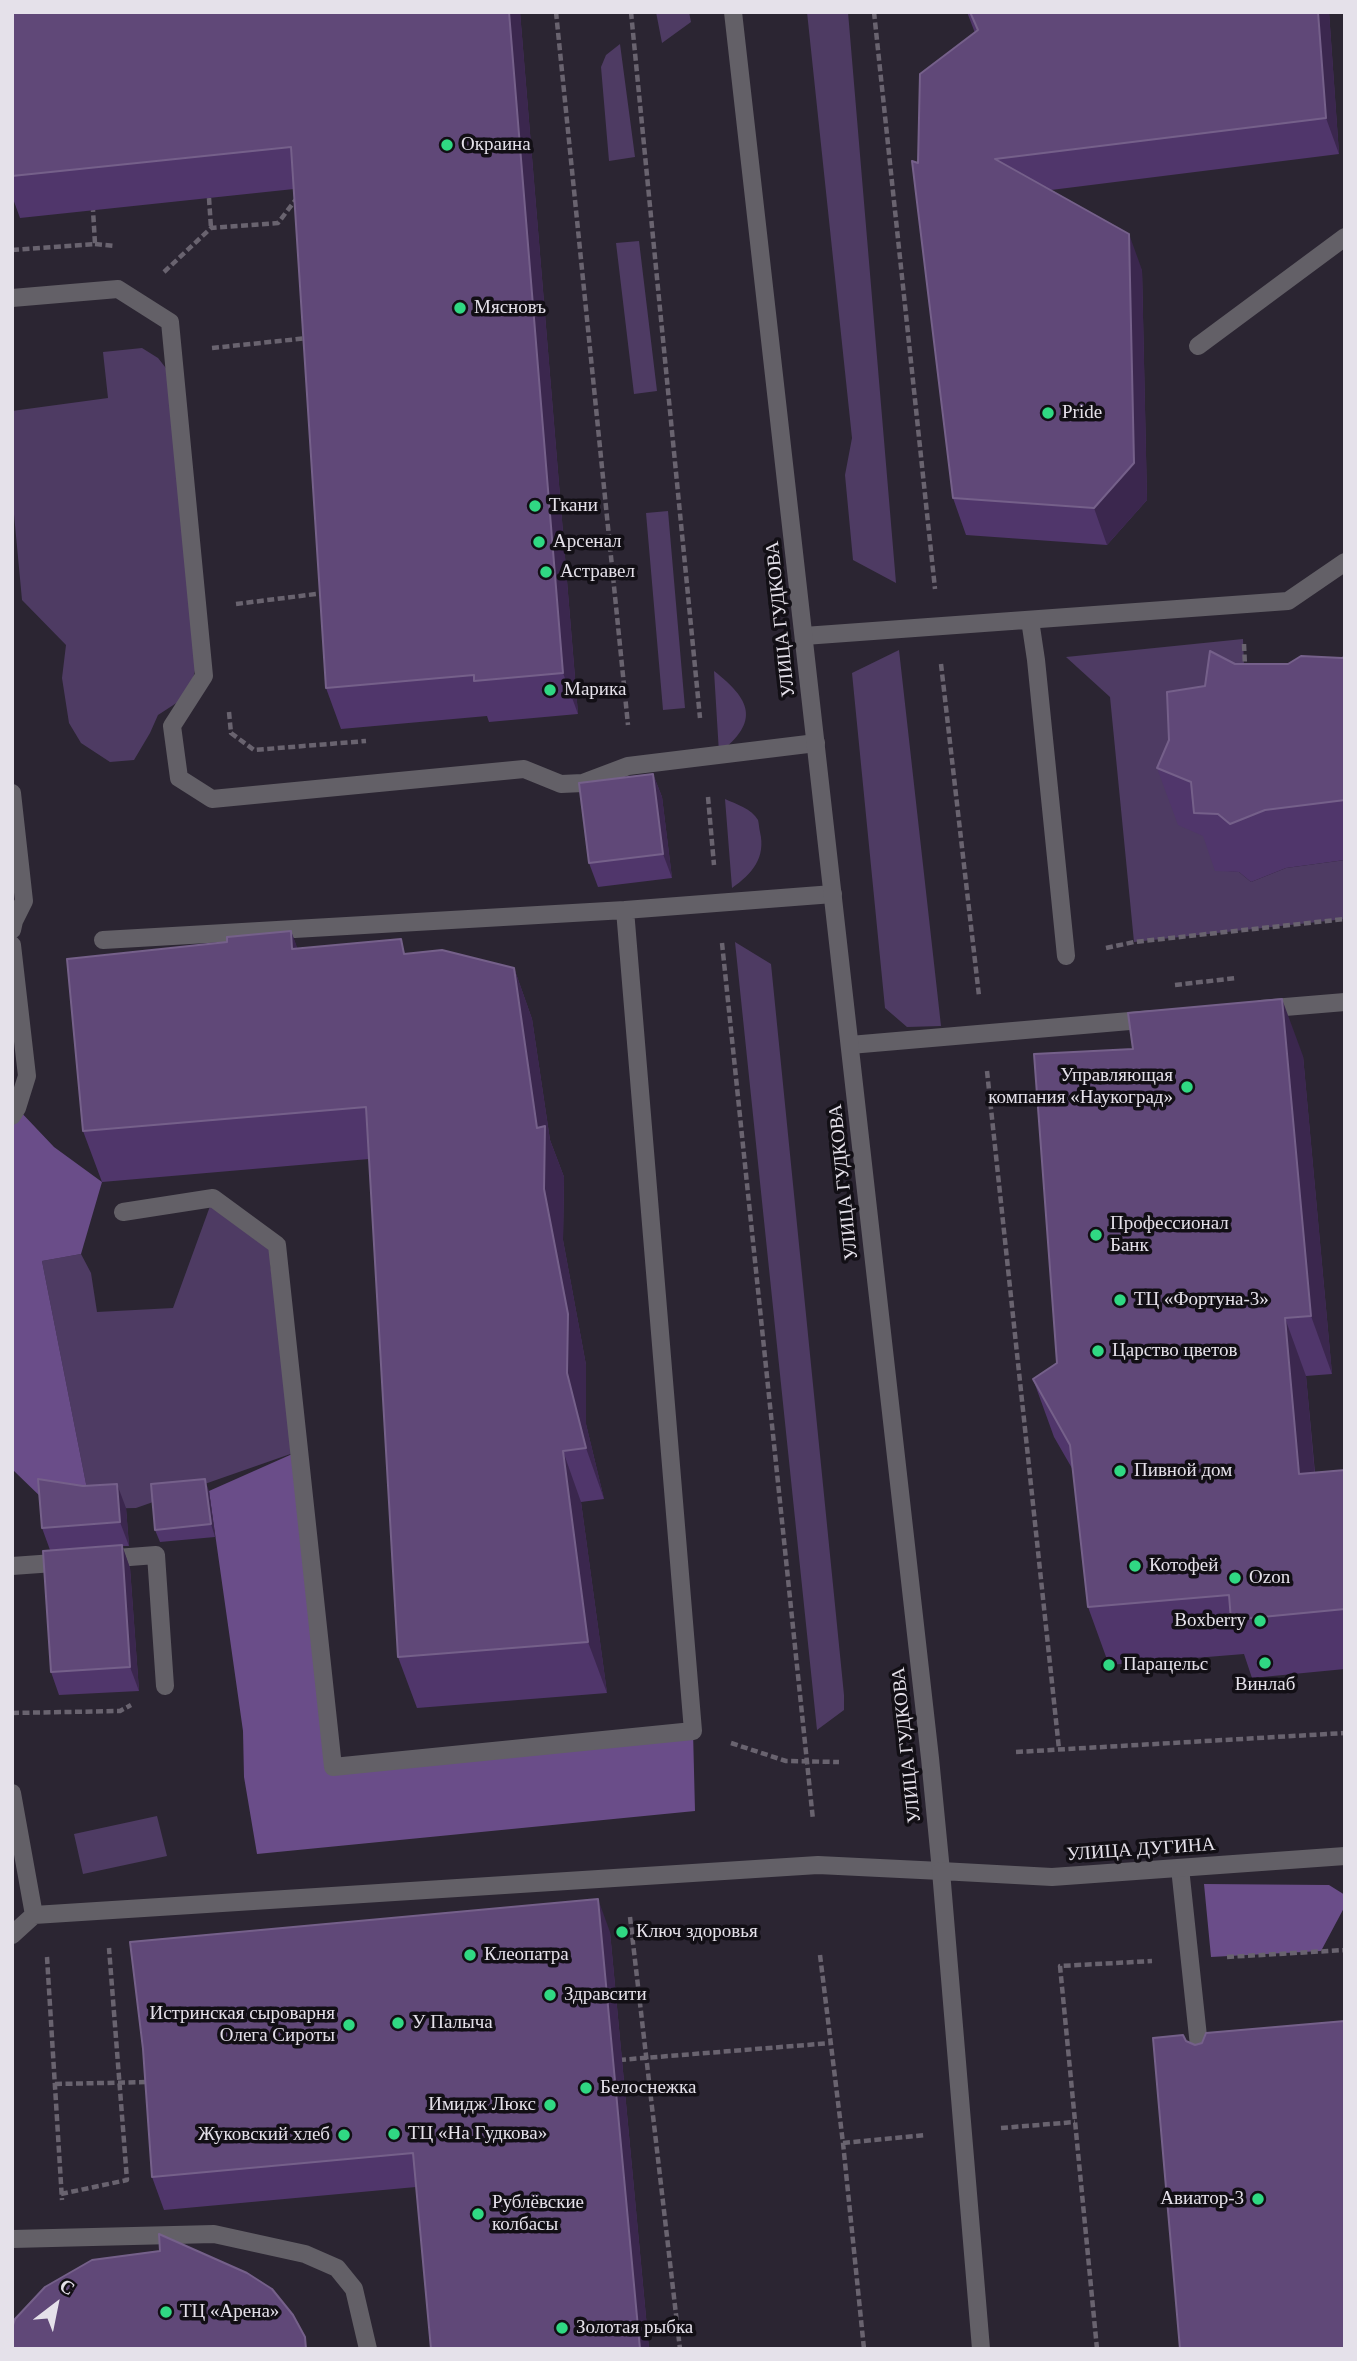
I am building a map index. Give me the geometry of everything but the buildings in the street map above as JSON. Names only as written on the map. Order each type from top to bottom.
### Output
[{"type":"street","name":"УЛИЦА ГУДКОВА","points":[[733,12],[941,1871],[981,2349]]},
{"type":"street","points":[[1198,346],[1345,237]]},
{"type":"street","points":[[12,298],[118,289],[170,322],[204,676],[172,726],[179,778],[212,799],[524,769],[561,783],[583,783],[628,766],[816,743]]},
{"type":"street","points":[[804,636],[1288,601],[1345,562]]},
{"type":"street","points":[[1030,620],[1066,956]]},
{"type":"street","points":[[12,793],[24,901],[12,930]]},
{"type":"street","points":[[103,940],[625,910],[833,894]]},
{"type":"street","points":[[123,1212],[213,1198],[277,1245],[333,1767],[693,1731],[625,910]]},
{"type":"street","points":[[12,945],[27,1076],[12,1116]]},
{"type":"street","points":[[1247,1011],[1345,1002]]},
{"type":"street","points":[[850,1045],[1167,1018]]},
{"type":"street","points":[[12,1566],[156,1555],[165,1685]]},
{"type":"street","points":[[12,1793],[39,1915],[12,1935]]},
{"type":"street","name":"УЛИЦА ДУГИНА","points":[[39,1915],[818,1865],[1052,1877],[1345,1856]]},
{"type":"street","points":[[1180,1868],[1199,2046]]},
{"type":"street","points":[[12,2239],[214,2234],[305,2255],[337,2268],[354,2289],[368,2349]]},
{"type":"path","points":[[556,12],[629,738]]},
{"type":"path","points":[[874,12],[1059,1749]]},
{"type":"path","points":[[164,272],[211,228],[278,223],[301,192]]},
{"type":"path","points":[[209,198],[211,228]]},
{"type":"path","points":[[93,210],[95,244]]},
{"type":"path","points":[[12,250],[95,244],[117,247]]},
{"type":"path","points":[[155,266],[171,278]]},
{"type":"path","points":[[207,349],[316,337]]},
{"type":"path","points":[[231,605],[332,592]]},
{"type":"path","points":[[1239,605],[1245,674]]},
{"type":"path","points":[[228,708],[231,733],[254,750],[378,740]]},
{"type":"path","points":[[1066,956],[1134,942],[1345,919]]},
{"type":"path","points":[[12,1713],[120,1710],[165,1685]]},
{"type":"path","points":[[693,1731],[786,1761],[839,1762]]},
{"type":"path","points":[[1016,1752],[1345,1733]]},
{"type":"path","points":[[627,1878],[680,2349]]},
{"type":"path","points":[[39,1915],[55,2084],[64,2238]]},
{"type":"path","points":[[61,2194],[127,2180],[109,1947]]},
{"type":"path","points":[[820,1955],[864,2349]]},
{"type":"path","points":[[1060,1966],[1097,2349]]},
{"type":"path","points":[[609,2060],[831,2043]]},
{"type":"path","points":[[55,2084],[155,2082]]},
{"type":"shaded area","points":[[656,12],[689,12],[691,22],[662,43]]},
{"type":"shaded area","points":[[807,12],[848,12],[896,583],[853,560],[845,475],[852,438]]},
{"type":"shaded area","points":[[620,44],[635,157],[609,161],[601,67],[606,55]]},
{"type":"shaded area","points":[[639,241],[657,391],[634,394],[616,243]]},
{"type":"shaded area","points":[[142,348],[158,358],[169,372],[197,662],[192,683],[178,702],[158,715],[134,760],[110,762],[81,743],[69,723],[62,678],[66,645],[22,600],[12,493],[12,411],[108,398],[103,352]]},
{"type":"shaded area","points":[[668,511],[685,708],[663,710],[646,513]]},
{"type":"shaded area","points":[[1243,639],[1246,717],[1211,831],[1216,870],[1239,872],[1251,882],[1286,868],[1345,860],[1345,919],[1134,942],[1110,697],[1066,657]]},
{"type":"shaded area","points":[[899,650],[941,1026],[907,1027],[885,1008],[852,673]]},
{"type":"shaded area","points":[[714,671],[736,691],[746,710],[741,731],[719,753]]},
{"type":"shaded area","points":[[725,799],[755,816],[761,841],[756,864],[746,877],[732,888]]},
{"type":"shaded area","points":[[735,942],[771,964],[844,1695],[844,1710],[817,1730]]},
{"type":"shaded area","points":[[17,1108],[54,1147],[102,1182],[81,1254],[42,1261],[91,1509],[46,1502],[13,1470],[12,1472],[12,1116]]},
{"type":"shaded area","points":[[213,1198],[277,1245],[270,1263],[299,1451],[136,1508],[91,1509],[42,1261],[81,1254],[91,1273],[97,1312],[173,1308]]},
{"type":"shaded area","points":[[299,1451],[333,1767],[693,1731],[695,1811],[257,1854],[244,1777],[243,1731],[209,1491]]},
{"type":"shaded area","points":[[157,1816],[167,1856],[83,1874],[74,1834]]},
{"type":"shaded area","points":[[1204,1884],[1329,1885],[1345,1895],[1345,1906],[1321,1951],[1211,1957]]},
{"type":"place","name":"Окраина","points":[[447,145]]},
{"type":"place","name":"Мясновъ","points":[[460,308]]},
{"type":"place","name":"Pride","points":[[1048,413]]},
{"type":"place","name":"Ткани","points":[[535,506]]},
{"type":"place","name":"Арсенал","points":[[539,542]]},
{"type":"place","name":"Астравел","points":[[546,572]]},
{"type":"place","name":"Марика","points":[[550,690]]},
{"type":"place","name":"Управляющая компания «Наукоград»","points":[[1187,1087]]},
{"type":"place","name":"Профессионал Банк","points":[[1096,1235]]},
{"type":"place","name":"ТЦ «Фортуна-3»","points":[[1120,1300]]},
{"type":"place","name":"Царство цветов","points":[[1098,1351]]},
{"type":"place","name":"Пивной дом","points":[[1120,1471]]},
{"type":"place","name":"Котофей","points":[[1135,1566]]},
{"type":"place","name":"Ozon","points":[[1235,1578]]},
{"type":"place","name":"Boxberry","points":[[1260,1621]]},
{"type":"place","name":"Винлаб","points":[[1265,1663]]},
{"type":"place","name":"Парацельс","points":[[1109,1665]]},
{"type":"place","name":"Ключ здоровья","points":[[622,1932]]},
{"type":"place","name":"Клеопатра","points":[[470,1955]]},
{"type":"place","name":"Здравсити","points":[[550,1995]]},
{"type":"place","name":"У Палыча","points":[[398,2023]]},
{"type":"place","name":"Истринская сыроварня Олега Сироты","points":[[349,2025]]},
{"type":"place","name":"Белоснежка","points":[[586,2088]]},
{"type":"place","name":"Имидж Люкс","points":[[550,2105]]},
{"type":"place","name":"ТЦ «На Гудкова»","points":[[394,2134]]},
{"type":"place","name":"Жуковский хлеб","points":[[344,2135]]},
{"type":"place","name":"Авиатор-3","points":[[1258,2199]]},
{"type":"place","name":"Рублёвские колбасы","points":[[478,2214]]},
{"type":"place","name":"ТЦ «Арена»","points":[[166,2312]]},
{"type":"place","name":"Золотая рыбка","points":[[562,2328]]}]
